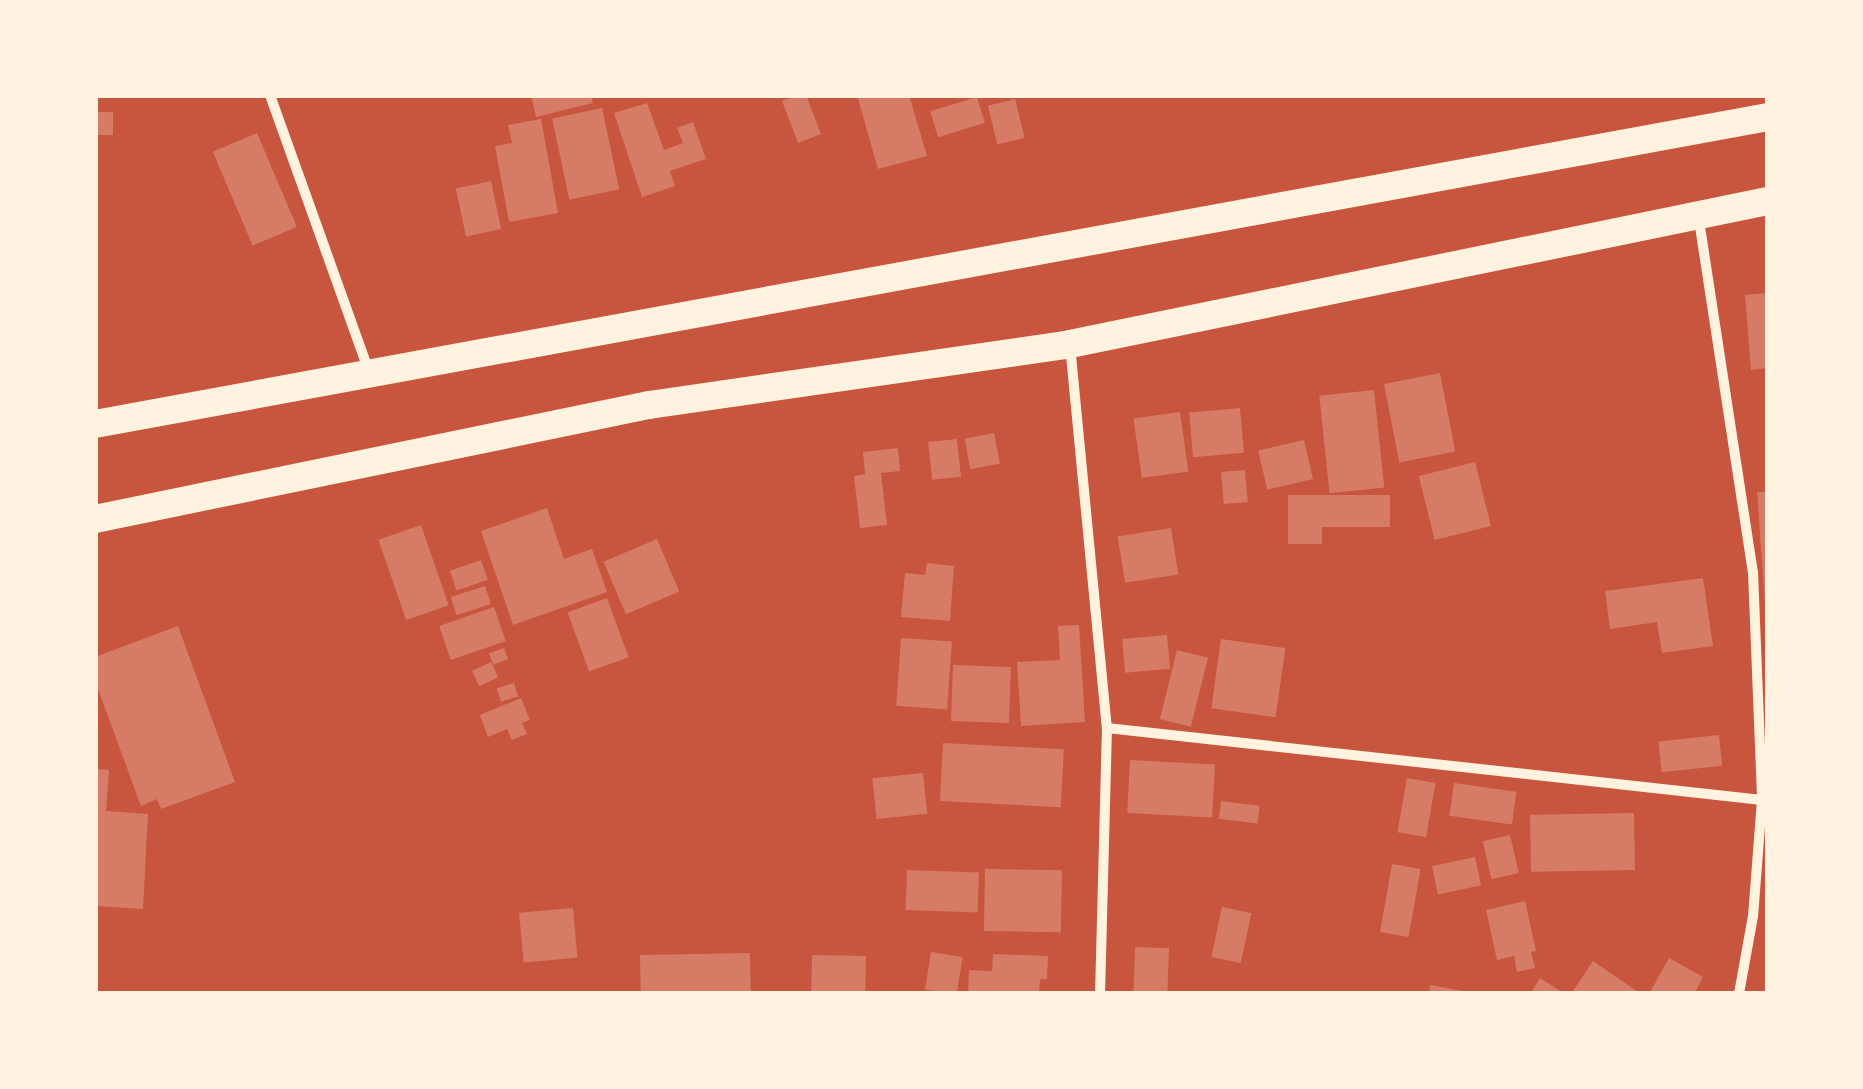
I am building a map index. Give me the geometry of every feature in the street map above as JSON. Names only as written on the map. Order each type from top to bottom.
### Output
[{"type":"highway","points":[[95,424],[1768,117]]},
{"type":"highway","points":[[95,520],[649,405],[1070,344],[1768,201]]},
{"type":"street","points":[[270,95],[370,372]]},
{"type":"street","points":[[1698,214],[1753,572],[1762,800],[1754,916],[1739,994]]},
{"type":"street","points":[[1070,344],[1107,728],[1100,994]]},
{"type":"street","points":[[1107,728],[1762,800]]},
{"type":"building","points":[[531,95],[591,95],[593,103],[536,117]]},
{"type":"building","points":[[806,95],[821,134],[798,143],[782,101]]},
{"type":"building","points":[[857,95],[909,95],[927,156],[878,169]]},
{"type":"building","points":[[977,97],[985,123],[938,137],[930,111]]},
{"type":"building","points":[[1015,99],[1025,138],[998,145],[988,106]]},
{"type":"building","points":[[647,103],[664,150],[683,143],[677,128],[693,122],[706,159],[670,171],[675,186],[642,197],[614,113]]},
{"type":"building","points":[[602,108],[619,189],[569,200],[552,119]]},
{"type":"building","points":[[95,112],[113,112],[113,135],[95,135]]},
{"type":"building","points":[[541,119],[558,213],[509,222],[495,146],[512,143],[508,125]]},
{"type":"building","points":[[257,133],[297,227],[253,246],[213,152]]},
{"type":"building","points":[[491,181],[501,229],[466,236],[456,188]]},
{"type":"building","points":[[1768,293],[1768,368],[1751,370],[1745,295]]},
{"type":"building","points":[[1440,373],[1455,452],[1399,462],[1384,384]]},
{"type":"building","points":[[1374,390],[1384,487],[1330,493],[1319,396]]},
{"type":"building","points":[[1240,408],[1244,453],[1193,457],[1189,412]]},
{"type":"building","points":[[1180,412],[1188,471],[1142,478],[1133,419]]},
{"type":"building","points":[[994,433],[1000,463],[970,469],[965,439]]},
{"type":"building","points":[[957,439],[961,477],[932,480],[928,442]]},
{"type":"building","points":[[1304,440],[1313,479],[1267,490],[1258,451]]},
{"type":"building","points":[[898,448],[900,471],[881,473],[887,525],[860,528],[854,476],[865,474],[863,452]]},
{"type":"building","points":[[1475,462],[1491,526],[1435,540],[1419,476]]},
{"type":"building","points":[[1245,470],[1248,502],[1224,504],[1221,472]]},
{"type":"building","points":[[1757,492],[1768,492],[1768,603],[1765,603]]},
{"type":"building","points":[[1288,495],[1390,495],[1390,527],[1322,527],[1322,544],[1288,544]]},
{"type":"building","points":[[547,508],[564,559],[592,549],[607,592],[513,625],[481,531]]},
{"type":"building","points":[[421,525],[449,605],[406,620],[378,540]]},
{"type":"building","points":[[1171,528],[1178,574],[1125,583],[1118,536]]},
{"type":"building","points":[[657,539],[679,591],[626,614],[604,562]]},
{"type":"building","points":[[481,560],[488,580],[457,591],[450,571]]},
{"type":"building","points":[[927,563],[954,566],[950,621],[901,617],[905,573],[925,575]]},
{"type":"building","points":[[1703,578],[1713,646],[1662,653],[1657,622],[1610,629],[1605,591]]},
{"type":"building","points":[[485,586],[491,604],[457,615],[451,597]]},
{"type":"building","points":[[607,598],[629,657],[589,672],[568,612]]},
{"type":"building","points":[[494,607],[506,641],[451,660],[439,626]]},
{"type":"building","points":[[1079,625],[1085,722],[1021,726],[1017,662],[1060,660],[1058,626]]},
{"type":"building","points":[[178,626],[235,782],[161,809],[157,799],[141,806],[95,681],[95,657]]},
{"type":"building","points":[[1167,635],[1170,669],[1125,673],[1122,639]]},
{"type":"building","points":[[901,638],[952,642],[947,709],[896,706]]},
{"type":"building","points":[[1221,639],[1285,648],[1276,717],[1211,708]]},
{"type":"building","points":[[504,648],[508,659],[493,665],[489,653]]},
{"type":"building","points":[[1177,650],[1208,658],[1191,727],[1160,719]]},
{"type":"building","points":[[491,662],[498,677],[479,686],[472,671]]},
{"type":"building","points":[[953,665],[1011,667],[1009,723],[951,721]]},
{"type":"building","points":[[514,683],[518,696],[501,702],[497,688]]},
{"type":"building","points":[[521,698],[530,720],[522,723],[527,734],[512,740],[507,729],[488,737],[480,715]]},
{"type":"building","points":[[1719,735],[1722,766],[1662,772],[1658,741]]},
{"type":"building","points":[[943,743],[1064,749],[1061,807],[940,801]]},
{"type":"building","points":[[1130,760],[1215,764],[1212,817],[1127,813]]},
{"type":"building","points":[[95,769],[109,770],[106,811],[148,814],[143,909],[95,906]]},
{"type":"building","points":[[923,773],[927,814],[877,819],[872,778]]},
{"type":"building","points":[[1407,778],[1436,783],[1426,837],[1397,832]]},
{"type":"building","points":[[1454,783],[1516,792],[1512,824],[1449,816]]},
{"type":"building","points":[[1221,801],[1260,806],[1258,824],[1219,819]]},
{"type":"building","points":[[1634,813],[1635,870],[1531,872],[1530,815]]},
{"type":"building","points":[[1510,835],[1519,873],[1491,879],[1483,841]]},
{"type":"building","points":[[1475,857],[1481,885],[1438,895],[1432,866]]},
{"type":"building","points":[[1392,864],[1421,869],[1409,937],[1380,932]]},
{"type":"building","points":[[985,869],[1062,870],[1061,932],[984,931]]},
{"type":"building","points":[[907,870],[979,873],[978,912],[906,910]]},
{"type":"building","points":[[1525,901],[1536,951],[1531,952],[1535,968],[1517,972],[1514,956],[1497,960],[1486,910]]},
{"type":"building","points":[[1222,907],[1251,913],[1241,963],[1211,957]]},
{"type":"building","points":[[573,908],[577,958],[524,963],[519,913]]},
{"type":"building","points":[[1135,947],[1169,948],[1167,993],[1133,992]]},
{"type":"building","points":[[931,952],[963,957],[957,994],[925,990]]},
{"type":"building","points":[[750,953],[751,994],[641,994],[640,955]]},
{"type":"building","points":[[993,954],[1048,956],[1047,979],[1040,979],[1039,994],[968,994],[969,970],[992,971]]},
{"type":"building","points":[[812,955],[866,956],[865,994],[811,994]]},
{"type":"building","points":[[1669,958],[1703,977],[1694,994],[1649,994]]},
{"type":"building","points":[[1593,961],[1641,994],[1571,994]]},
{"type":"building","points":[[1540,978],[1565,994],[1530,994]]},
{"type":"building","points":[[1430,985],[1468,992],[1468,994],[1429,994]]}]
